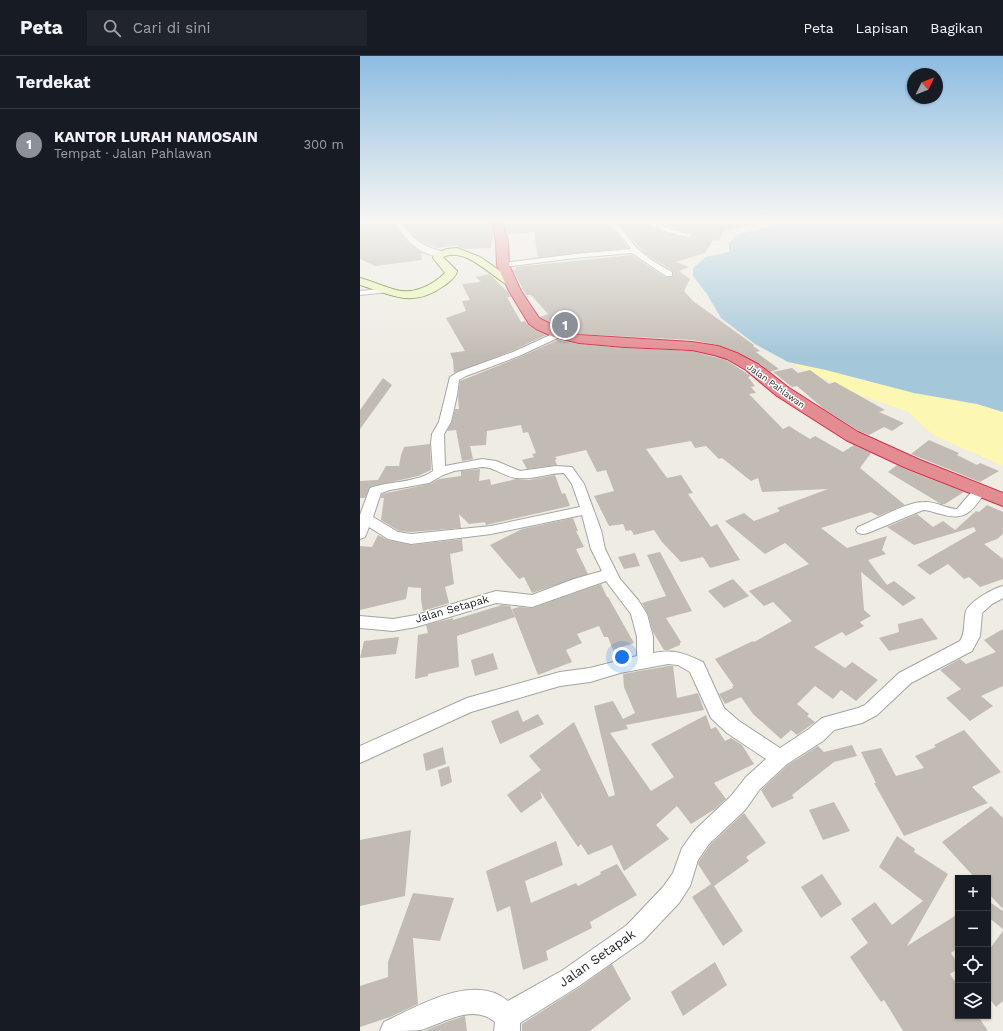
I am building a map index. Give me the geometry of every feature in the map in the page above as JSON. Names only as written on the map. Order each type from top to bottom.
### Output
[{"type":"highway","name":"Jalan Pahlawan","points":[[503,266],[510,282],[534,321],[541,326],[578,340],[692,346],[718,351],[752,367],[783,392],[852,436],[913,464],[1003,500]]},
{"type":"street","points":[[360,281],[396,294],[409,294],[424,291],[448,277],[451,271],[446,266]]},
{"type":"street","points":[[485,266],[494,271],[499,277],[510,282]]},
{"type":"street","points":[[655,266],[669,274]]},
{"type":"street","points":[[360,293],[386,290]]},
{"type":"street","points":[[439,472],[437,443],[438,434],[445,422],[452,395],[454,378],[516,354],[559,334]]},
{"type":"street","points":[[360,534],[363,519],[375,491],[386,486],[431,478],[439,472],[484,463],[499,466],[508,473],[514,475],[529,475],[562,469],[568,470],[578,484],[594,530],[598,549],[613,581],[633,604],[639,614],[645,637],[645,662]]},
{"type":"street","points":[[863,530],[881,524],[923,505],[951,514],[962,513],[967,509],[980,491]]},
{"type":"street","points":[[363,519],[385,532],[403,539],[411,539],[491,530],[587,510]]},
{"type":"street","name":"Jalan Setapak","points":[[360,622],[393,625],[416,621],[496,596],[531,601],[611,574]]},
{"type":"street","name":"Jalan Setapak","points":[[393,1031],[443,1008],[467,1002],[491,1004],[507,1024],[635,933],[671,895],[682,878],[689,855],[702,838],[738,803],[753,783],[780,758],[828,724],[862,715],[871,710],[905,678],[966,646],[972,636],[974,611],[987,600],[1003,591]]},
{"type":"street","points":[[360,756],[467,706],[560,679],[590,675],[620,666],[668,657],[681,659],[697,667],[717,713],[733,727],[755,740],[780,758]]},
{"type":"sand","points":[[788,362],[826,370],[862,380],[977,404],[1003,412],[1003,466],[935,436],[918,422],[909,412],[862,396]]},
{"type":"water","points":[[696,266],[1003,266],[1003,412],[977,404],[914,393],[826,370],[788,362],[755,344],[721,318],[707,294],[693,276],[693,268]]},
{"type":"building","points":[[530,266],[648,266],[665,277],[673,277],[673,271],[664,266],[685,266],[689,267],[679,271],[690,279],[684,291],[693,301],[754,345],[753,346],[760,351],[756,352],[779,369],[770,372],[759,363],[738,352],[718,345],[692,340],[579,334],[565,330],[540,317],[548,314],[531,295],[526,295],[513,270],[516,270],[516,267]]},
{"type":"building","points":[[489,274],[508,292],[511,297],[507,297],[521,322],[525,321],[535,330],[546,335],[512,351],[454,373],[453,360],[450,353],[465,351],[446,318],[466,311],[462,301],[470,300],[462,284],[481,282],[476,277]]},
{"type":"building","points":[[558,340],[579,344],[624,348],[692,351],[726,360],[751,376],[748,377],[755,386],[751,387],[756,393],[749,394],[783,429],[789,426],[810,439],[815,436],[843,452],[854,445],[871,453],[860,468],[905,505],[878,516],[871,512],[821,528],[847,548],[887,536],[882,550],[886,554],[868,560],[887,585],[894,581],[916,598],[903,606],[861,572],[864,610],[871,616],[860,622],[864,626],[846,636],[842,632],[814,647],[845,668],[852,662],[878,680],[856,701],[841,690],[833,699],[815,686],[797,704],[809,714],[807,716],[815,722],[797,735],[791,730],[781,739],[753,714],[741,697],[725,704],[719,694],[733,688],[732,686],[734,686],[715,659],[753,641],[754,642],[792,621],[773,602],[764,606],[749,591],[809,564],[785,543],[765,554],[725,521],[744,513],[754,521],[780,511],[777,508],[828,489],[762,492],[758,478],[751,481],[722,458],[719,459],[706,446],[695,448],[691,441],[646,449],[667,478],[681,475],[693,493],[688,494],[711,527],[717,524],[740,560],[710,568],[703,557],[681,562],[662,542],[654,530],[634,535],[631,530],[626,531],[623,524],[609,526],[594,496],[614,491],[606,470],[597,472],[586,450],[555,457],[557,459],[555,460],[557,465],[527,469],[522,460],[534,457],[532,454],[536,453],[528,432],[523,433],[521,425],[487,431],[486,445],[470,446],[473,459],[462,461],[456,430],[447,431],[452,422],[455,409],[459,409],[458,398],[460,381]]},
{"type":"building","points":[[792,368],[798,373],[810,370],[829,384],[835,382],[885,410],[879,412],[904,423],[892,431],[884,427],[869,435],[859,431],[824,409],[797,386],[792,387],[773,372]]},
{"type":"building","points":[[383,378],[392,385],[360,429],[360,410]]},
{"type":"building","points":[[929,440],[959,453],[957,455],[977,465],[980,463],[999,471],[980,482],[911,454]]},
{"type":"building","points":[[430,444],[431,470],[418,476],[370,487],[365,498],[360,498],[360,481],[378,480],[386,466],[399,466],[404,447]]},
{"type":"building","points":[[897,465],[964,492],[945,504],[941,504],[888,472]]},
{"type":"building","points":[[480,469],[479,481],[490,479],[491,485],[516,479],[529,480],[555,475],[562,494],[565,493],[570,506],[486,525],[485,522],[469,524],[459,514],[461,528],[411,532],[399,531],[381,520],[384,498],[381,498],[382,494],[429,484],[439,479],[461,476],[461,471]]},
{"type":"building","points":[[987,505],[1003,512],[1003,534],[997,539],[984,544],[1003,559],[1003,579],[980,587],[969,577],[964,579],[948,564],[930,575],[917,565],[976,531],[974,527],[914,545],[887,527],[917,514],[933,527],[943,521],[955,530],[976,511],[979,512]]},
{"type":"building","points":[[573,518],[578,531],[576,531],[584,547],[576,549],[588,574],[532,593],[524,577],[519,579],[490,545],[522,529]]},
{"type":"building","points":[[378,535],[388,540],[411,545],[462,539],[463,551],[450,554],[454,584],[445,587],[449,603],[423,611],[421,588],[408,587],[406,599],[360,610],[360,546],[372,547]]},
{"type":"building","points":[[660,552],[692,611],[666,618],[681,642],[680,645],[668,650],[664,650],[653,632],[648,614],[642,603],[666,596],[647,555]]},
{"type":"building","points":[[635,553],[640,566],[624,569],[618,557]]},
{"type":"building","points":[[733,579],[749,596],[724,608],[708,591]]},
{"type":"building","points":[[601,584],[634,643],[613,650],[608,637],[604,637],[599,626],[577,634],[582,643],[566,650],[572,662],[538,675],[512,609],[519,607],[532,608]]},
{"type":"building","points":[[502,605],[510,606],[515,617],[457,636],[459,667],[428,674],[428,676],[415,679],[418,635],[428,633],[426,625],[453,618],[453,620]]},
{"type":"building","points":[[922,618],[938,639],[889,651],[879,638],[899,632],[898,624]]},
{"type":"building","points":[[1003,629],[1003,686],[981,696],[993,706],[970,721],[946,698],[961,689],[940,670],[960,659],[966,664],[996,652],[984,640]]},
{"type":"building","points":[[399,637],[396,654],[360,658],[364,641]]},
{"type":"building","points":[[493,653],[498,669],[475,676],[471,660]]},
{"type":"building","points":[[673,666],[677,698],[698,693],[704,710],[626,725],[628,729],[610,733],[651,791],[674,777],[651,744],[706,715],[711,729],[716,727],[725,741],[731,738],[742,745],[754,764],[714,783],[726,799],[715,809],[691,824],[677,806],[656,825],[669,839],[624,871],[612,845],[588,855],[581,844],[578,847],[540,791],[542,798],[521,813],[507,795],[541,770],[529,756],[574,722],[609,797],[615,795],[594,706],[613,701],[623,719],[635,713],[624,687],[623,674]]},
{"type":"building","points":[[518,710],[523,722],[538,714],[544,724],[500,744],[491,721]]},
{"type":"building","points":[[964,730],[1001,772],[972,787],[988,803],[904,836],[874,783],[876,783],[861,752],[881,748],[896,776],[924,768],[915,756],[936,747],[934,745]]},
{"type":"building","points":[[852,745],[857,756],[834,762],[792,795],[794,798],[772,808],[761,790],[788,765],[818,746],[824,752]]},
{"type":"building","points":[[443,747],[446,764],[426,771],[423,754]]},
{"type":"building","points":[[449,766],[452,782],[441,787],[438,770]]},
{"type":"building","points":[[834,802],[850,831],[823,840],[809,810]]},
{"type":"building","points":[[991,806],[1003,818],[1003,909],[991,896],[991,875],[972,875],[942,842]]},
{"type":"building","points":[[744,813],[766,843],[746,857],[749,861],[714,886],[743,931],[723,946],[692,897],[711,884],[698,864],[699,861],[710,845]]},
{"type":"building","points":[[411,830],[405,896],[360,906],[360,840]]},
{"type":"building","points":[[897,836],[915,849],[914,852],[948,874],[907,946],[955,916],[955,950],[951,953],[955,959],[955,971],[950,974],[955,982],[955,1019],[980,1019],[988,1031],[903,1031],[884,1000],[881,1002],[850,957],[868,943],[851,919],[875,902],[892,925],[923,901],[879,867]]},
{"type":"building","points":[[556,841],[563,865],[525,881],[531,903],[576,883],[578,886],[601,874],[600,872],[617,864],[637,895],[590,922],[592,928],[546,951],[548,960],[523,970],[510,906],[497,912],[486,871]]},
{"type":"building","points":[[822,874],[842,904],[821,918],[801,887]]},
{"type":"building","points":[[413,893],[454,898],[440,941],[413,938],[418,1004],[390,1017],[360,1027],[360,986],[388,977],[388,962]]},
{"type":"building","points":[[991,903],[1003,911],[1003,929],[991,919]]},
{"type":"building","points":[[1003,931],[1003,1001],[996,1007],[991,1001],[991,947]]},
{"type":"building","points":[[715,962],[727,985],[683,1016],[671,992]]},
{"type":"building","points":[[612,964],[631,999],[590,1031],[522,1031],[522,1024],[580,987]]},
{"type":"building","points":[[465,1016],[467,1031],[424,1031],[449,1021]]},
{"type":"place","name":"KANTOR LURAH NAMOSAIN","points":[[565,325]]}]
